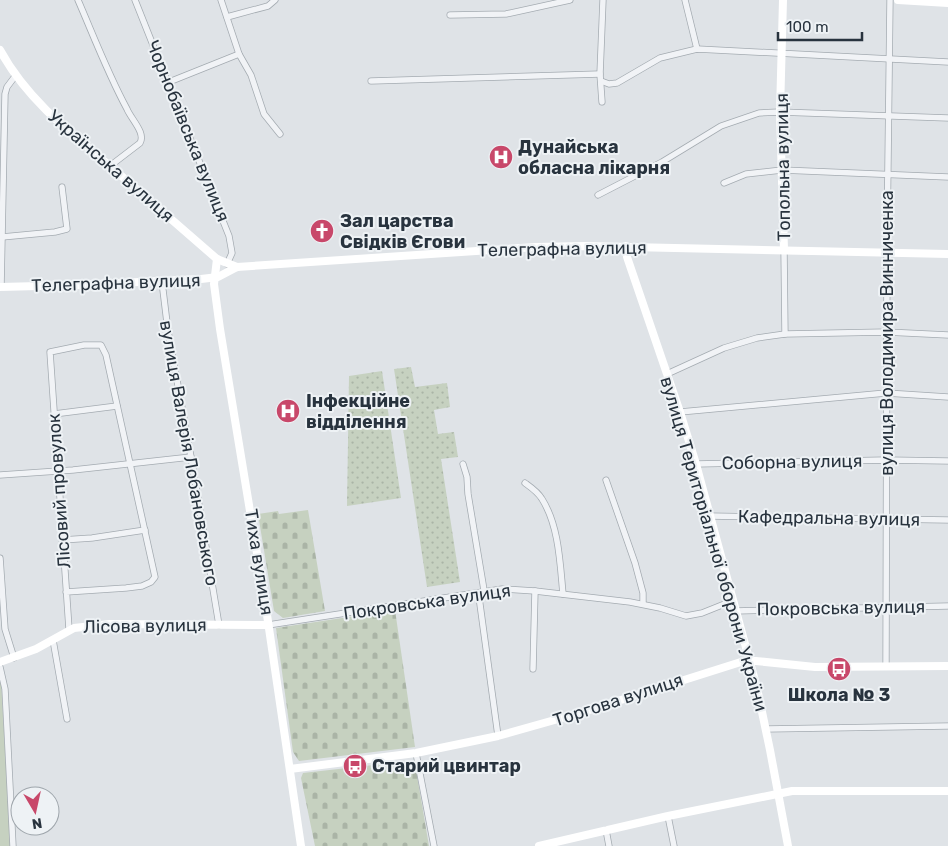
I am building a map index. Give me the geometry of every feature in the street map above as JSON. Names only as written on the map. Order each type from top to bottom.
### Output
[{"type":"main road","name":"Топольна вулиця","points":[[784,0],[780,112],[784,250]]},
{"type":"main road","points":[[898,0],[948,3]]},
{"type":"main road","name":"Українська вулиця","points":[[0,50],[16,76],[54,118],[217,259],[237,267]]},
{"type":"main road","name":"Телеграфна вулиця","points":[[1,287],[162,282],[215,278],[237,267],[528,247],[626,246],[948,254]]},
{"type":"main road","name":"вулиця Територіальної оборони України","points":[[626,246],[627,257],[696,464],[757,688],[788,846]]},
{"type":"main road","name":"Тиха вулиця","points":[[217,259],[214,287],[220,329],[254,530],[301,846]]},
{"type":"main road","name":"Лісова вулиця","points":[[0,662],[36,649],[69,629],[83,626],[110,624],[268,625]]},
{"type":"main road","name":"Торгова вулиця","points":[[290,769],[416,753],[498,736],[583,712],[733,663],[748,660],[815,667],[948,666]]},
{"type":"main road","points":[[540,846],[668,816],[792,791],[948,791]]},
{"type":"street","points":[[78,0],[114,84],[133,121],[142,134],[140,143],[110,166]]},
{"type":"street","name":"Чорнобаївська вулиця","points":[[135,0],[229,236],[232,253],[227,264]]},
{"type":"street","points":[[221,0],[239,54],[250,75],[264,114],[280,134]]},
{"type":"street","points":[[227,17],[268,6],[275,0]]},
{"type":"street","points":[[450,15],[506,14],[570,0]]},
{"type":"street","points":[[602,102],[600,74],[603,0]]},
{"type":"street","points":[[685,0],[697,49]]},
{"type":"street","name":"вулиця Володимира Винниченка","points":[[886,666],[886,332],[890,0]]},
{"type":"street","points":[[601,81],[608,84],[618,83],[660,58],[697,49],[948,62]]},
{"type":"street","points":[[169,82],[239,54]]},
{"type":"street","points":[[371,81],[600,74]]},
{"type":"street","points":[[1,287],[5,94],[7,86],[16,76]]},
{"type":"street","points":[[598,195],[662,162],[721,126],[759,113],[780,112],[948,118]]},
{"type":"street","points":[[724,183],[746,174],[782,170],[948,177]]},
{"type":"street","points":[[2,237],[59,231],[68,228],[62,187]]},
{"type":"street","name":"Топольна вулиця","points":[[784,250],[785,334]]},
{"type":"street","name":"вулиця Валерія Лобановського","points":[[162,282],[168,331],[219,624]]},
{"type":"street","points":[[667,374],[743,341],[785,334],[886,332],[948,335]]},
{"type":"street","name":"Лісовий провулок","points":[[69,629],[50,352],[84,345],[101,344],[106,355],[117,406]]},
{"type":"street","points":[[680,412],[886,393],[948,397]]},
{"type":"street","points":[[54,414],[117,406],[155,573],[154,579],[151,582],[136,587],[66,592]]},
{"type":"street","points":[[0,475],[57,472],[191,458]]},
{"type":"street","name":"Соборна вулиця","points":[[696,464],[948,460]]},
{"type":"street","points":[[463,464],[467,477],[468,494],[484,591],[479,597],[498,736]]},
{"type":"street","points":[[606,480],[635,563],[643,592],[643,604]]},
{"type":"street","points":[[525,483],[539,495],[548,510],[557,542],[563,594]]},
{"type":"street","name":"Кафедральна вулиця","points":[[709,516],[948,520]]},
{"type":"street","points":[[62,540],[145,530]]},
{"type":"street","points":[[0,558],[5,629],[14,658]]},
{"type":"street","name":"Покровська вулиця","points":[[268,625],[484,591],[502,590],[535,591],[643,604],[690,616],[732,601]]},
{"type":"street","points":[[533,669],[535,591]]},
{"type":"street","name":"Покровська вулиця","points":[[735,610],[948,606]]},
{"type":"street","points":[[53,640],[66,719]]},
{"type":"street","points":[[0,667],[5,689],[13,846]]},
{"type":"street","points":[[766,729],[948,726]]},
{"type":"street","points":[[416,753],[434,846]]},
{"type":"street","points":[[668,816],[674,846]]},
{"type":"street","points":[[606,830],[609,846]]},
{"type":"green space","points":[[411,367],[415,387],[447,383],[450,407],[434,410],[438,434],[454,432],[458,457],[441,459],[460,582],[427,587],[394,369]]},
{"type":"green space","points":[[382,371],[401,498],[347,506],[349,376]]},
{"type":"green space","points":[[308,510],[325,611],[283,618],[274,611],[258,514],[278,511],[279,514]]},
{"type":"green space","points":[[395,610],[415,747],[299,761],[293,752],[276,628]]},
{"type":"green space","points":[[0,680],[11,846],[0,846]]},
{"type":"green space","points":[[409,761],[415,764],[429,846],[315,846],[301,778],[303,773]]},
{"type":"place","name":"Дунайська обласна лікарня","points":[[501,157]]},
{"type":"place","name":"Зал царства Свідків Єгови","points":[[322,231]]},
{"type":"place","name":"Інфекційне відділення","points":[[288,411]]},
{"type":"place","name":"Школа № 3","points":[[839,669]]},
{"type":"place","name":"Старий цвинтар","points":[[355,766]]}]
